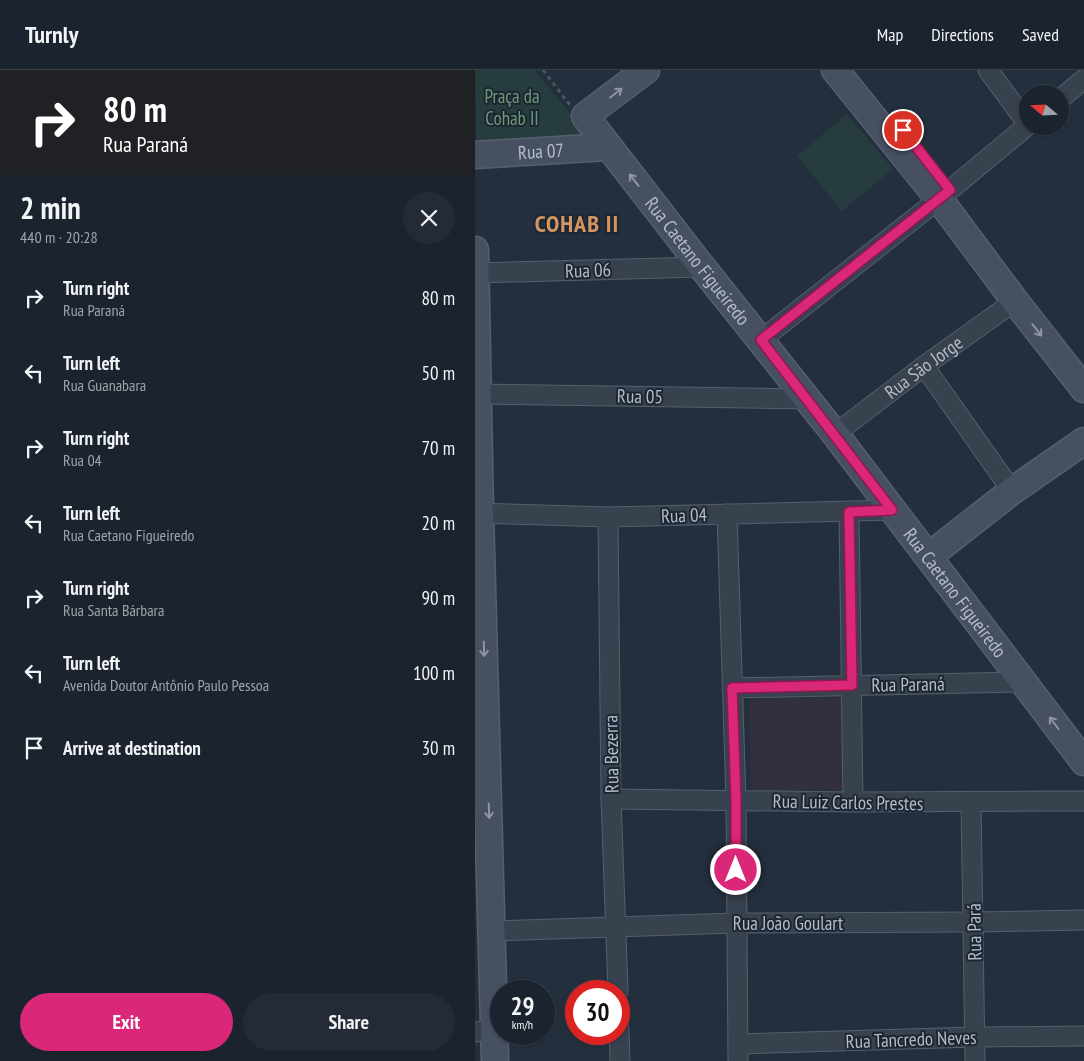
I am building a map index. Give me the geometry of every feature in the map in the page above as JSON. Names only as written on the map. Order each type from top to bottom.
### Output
[{"type":"main road","name":"Rua Caetano Figueiredo","points":[[646,70],[585,116],[701,267],[835,434],[1084,762]]},
{"type":"main road","points":[[835,70],[944,195],[1084,362]]},
{"type":"main road","points":[[857,70],[1015,301],[1084,389]]},
{"type":"main road","name":"Rua 07","points":[[475,155],[608,147]]},
{"type":"main road","points":[[475,266],[477,513],[486,920],[485,1031],[495,1061]]},
{"type":"main road","points":[[929,556],[1012,491],[1084,441]]},
{"type":"street","points":[[988,70],[1019,113]]},
{"type":"street","points":[[1069,92],[1084,79]]},
{"type":"street","points":[[761,340],[944,195],[1019,131]]},
{"type":"street","name":"Rua 06","points":[[475,266],[701,267]]},
{"type":"street","name":"Rua São Jorge","points":[[835,434],[924,366],[1015,301]]},
{"type":"street","points":[[924,366],[1012,491]]},
{"type":"street","name":"Rua 05","points":[[476,394],[805,399]]},
{"type":"street","name":"Rua 04","points":[[477,513],[608,517],[892,510]]},
{"type":"street","points":[[849,512],[853,802]]},
{"type":"street","points":[[727,514],[736,800],[738,1052]]},
{"type":"street","name":"Rua Bezerra","points":[[608,517],[611,799],[618,980]]},
{"type":"street","name":"Rua Paraná","points":[[732,688],[1023,682]]},
{"type":"street","name":"Rua Luiz Carlos Prestes","points":[[611,799],[853,802],[1084,801]]},
{"type":"street","name":"Rua Pará","points":[[971,802],[975,1061]]},
{"type":"street","name":"Rua João Goulart","points":[[486,920],[616,926],[1084,920]]},
{"type":"street","name":"Rua Tancredo Neves","points":[[738,1052],[976,1037],[1084,1036]]},
{"type":"street","points":[[620,1045],[620,1061]]},
{"type":"shaded area","points":[[749,698],[845,698],[844,790],[751,790]]},
{"type":"green space","name":"Praça da Cohab II","points":[[475,70],[535,70],[590,138],[477,145]]},
{"type":"green space","points":[[847,114],[893,169],[842,211],[797,156]]},
{"type":"district","name":"COHAB II","points":[[577,224]]},
{"type":"route","points":[[736,870],[736,800],[732,688],[852,685],[849,512],[892,510],[761,340],[950,190],[903,130]]}]
